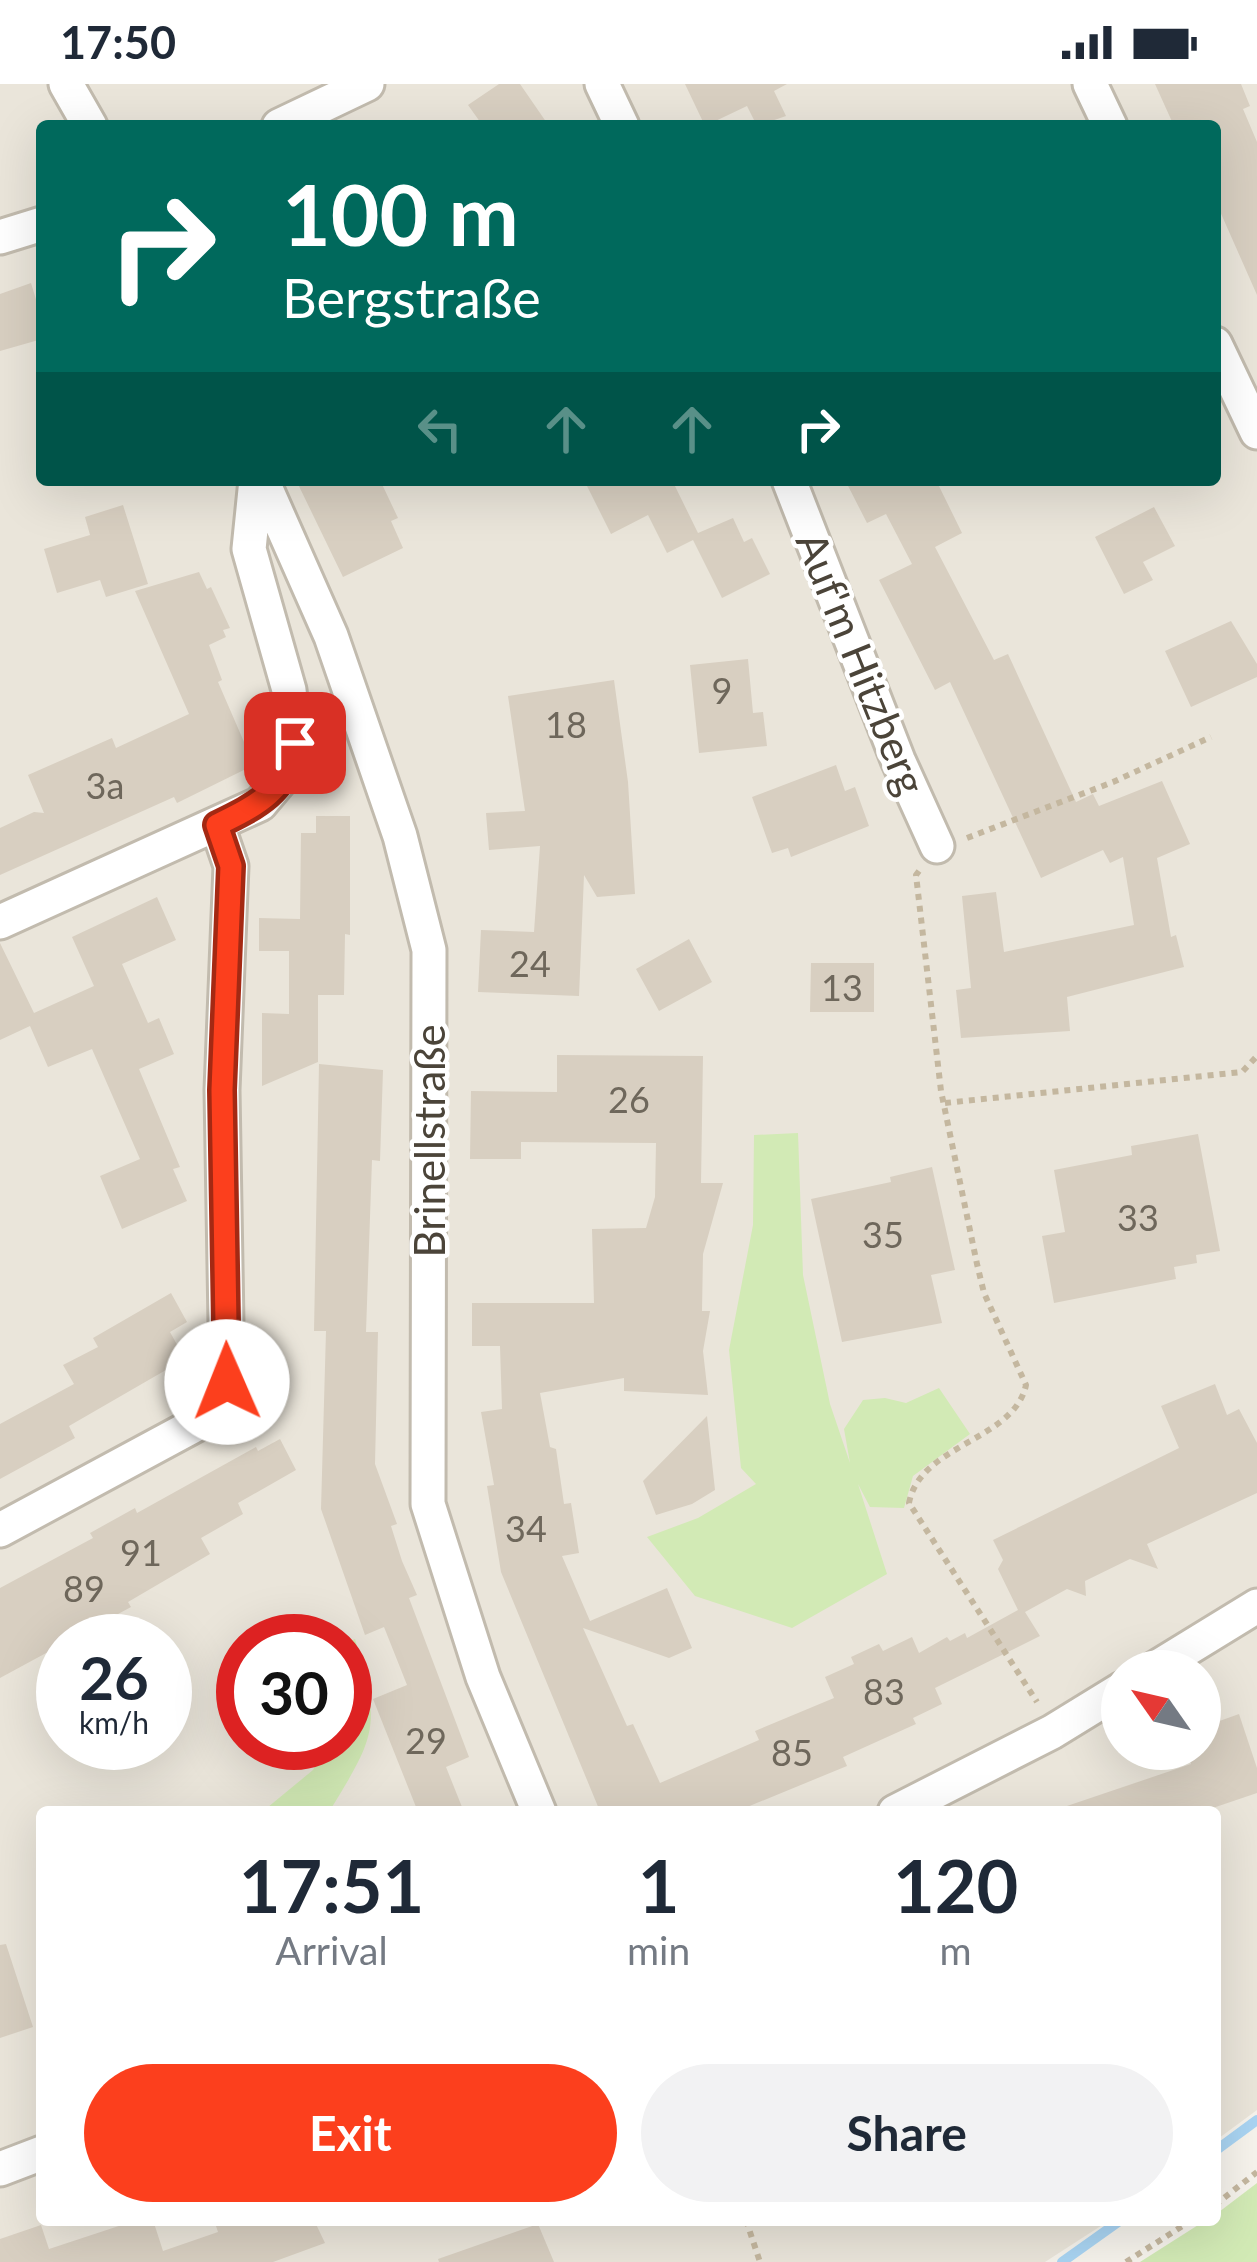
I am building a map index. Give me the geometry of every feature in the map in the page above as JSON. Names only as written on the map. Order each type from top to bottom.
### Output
[{"type":"street","points":[[66,84],[87,120]]},
{"type":"street","points":[[292,120],[367,84]]},
{"type":"street","points":[[602,84],[619,120]]},
{"type":"street","points":[[1090,84],[1107,120]]},
{"type":"street","points":[[0,236],[36,226]]},
{"type":"street","points":[[1221,357],[1257,432]]},
{"type":"street","points":[[0,922],[260,804],[292,766],[295,743],[289,690],[249,549],[258,486]]},
{"type":"street","name":"Brinellstraße","points":[[262,486],[331,636],[400,836],[429,950],[428,1504],[483,1677],[537,1806]]},
{"type":"street","name":"Auf'm Hitzberg","points":[[791,486],[898,760],[937,846]]},
{"type":"street","points":[[0,1530],[206,1419],[222,1404],[227,1382],[222,1090],[231,866],[217,825]]},
{"type":"street","points":[[1185,1650],[1257,1606]]},
{"type":"street","points":[[907,1806],[1101,1702]]},
{"type":"street","points":[[0,2169],[36,2155]]},
{"type":"path","points":[[937,846],[1091,790],[1211,736]]},
{"type":"path","points":[[921,908],[944,1103],[985,1293],[1026,1385],[1024,1395],[1005,1414],[917,1479],[908,1503],[1029,1686],[1052,1732]]},
{"type":"path","points":[[944,1103],[1242,1072],[1257,1056]]},
{"type":"path","points":[[1221,2200],[1257,2172]]},
{"type":"path","points":[[748,2226],[760,2262]]},
{"type":"path","points":[[1126,2262],[1183,2226]]},
{"type":"shaded area","points":[[0,84],[1257,84],[1257,2110],[1221,2137],[1221,1806],[36,1806],[36,2226],[1101,2226],[1045,2262],[0,2262]]},
{"type":"green space","points":[[798,1133],[803,1275],[830,1404],[850,1463],[844,1429],[863,1400],[906,1403],[939,1388],[970,1434],[913,1476],[904,1508],[870,1507],[858,1484],[887,1574],[792,1628],[695,1596],[647,1537],[698,1518],[756,1484],[741,1468],[729,1350],[753,1225],[754,1135]]},
{"type":"green space","points":[[313,1770],[354,1770],[332,1806],[269,1806]]},
{"type":"green space","points":[[1257,2183],[1257,2262],[1140,2262],[1197,2226],[1221,2226],[1221,2210]]},
{"type":"building","points":[[499,84],[520,84],[545,120],[479,120],[468,105]]},
{"type":"building","points":[[685,84],[787,84],[774,91],[786,116],[754,120],[747,106],[718,120],[702,120]]},
{"type":"building","points":[[1155,84],[1241,84],[1250,106],[1243,109],[1257,142],[1257,295],[1221,214],[1221,120],[1171,120]]},
{"type":"building","points":[[31,283],[36,341],[0,351],[0,294]]},
{"type":"building","points":[[299,486],[383,486],[398,518],[391,521],[403,548],[343,577]]},
{"type":"building","points":[[587,486],[675,486],[698,533],[733,518],[744,542],[752,538],[770,574],[722,598],[693,540],[667,553],[648,515],[611,534]]},
{"type":"building","points":[[848,486],[939,486],[962,533],[935,547],[994,660],[1008,654],[1076,802],[1093,794],[1099,806],[1162,781],[1190,844],[1157,858],[1171,937],[1176,935],[1184,967],[1067,997],[1070,1031],[961,1038],[956,990],[971,988],[962,896],[996,892],[1004,952],[1134,925],[1123,857],[1110,863],[1103,850],[1041,878],[950,682],[935,690],[879,580],[912,564],[886,514],[867,523]]},
{"type":"building","points":[[123,505],[148,584],[106,597],[100,580],[57,593],[44,549],[90,535],[85,517]]},
{"type":"building","points":[[1154,507],[1175,546],[1143,562],[1153,580],[1124,594],[1095,537]]},
{"type":"building","points":[[199,572],[230,628],[223,630],[226,637],[209,645],[222,680],[218,682],[254,765],[177,803],[174,797],[0,875],[0,828],[34,812],[44,813],[28,775],[112,738],[116,748],[189,714],[135,591]]},
{"type":"building","points":[[1231,621],[1257,664],[1257,677],[1191,707],[1165,651]]},
{"type":"building","points":[[748,659],[753,713],[763,712],[767,746],[699,753],[690,665]]},
{"type":"building","points":[[614,680],[628,782],[635,894],[597,897],[584,875],[579,996],[478,992],[481,930],[534,932],[540,846],[489,850],[486,813],[525,811],[508,696]]},
{"type":"building","points":[[836,765],[845,791],[855,787],[869,826],[791,857],[788,848],[772,853],[752,797]]},
{"type":"building","points":[[316,816],[350,816],[350,935],[345,934],[344,995],[318,995],[318,1062],[262,1086],[262,1013],[289,1014],[289,951],[259,951],[259,918],[300,919],[301,833],[316,833]]},
{"type":"building","points":[[157,897],[176,940],[122,964],[148,1023],[159,1018],[174,1054],[139,1069],[180,1167],[173,1169],[187,1201],[122,1229],[100,1176],[140,1159],[92,1049],[48,1067],[30,1026],[0,1040],[0,943],[34,1013],[94,986],[72,937]]},
{"type":"building","points":[[689,939],[712,982],[659,1011],[636,969]]},
{"type":"building","points":[[811,963],[874,963],[874,1012],[810,1012]]},
{"type":"building","points":[[557,1055],[703,1056],[701,1183],[723,1183],[703,1254],[702,1311],[710,1311],[703,1351],[708,1395],[624,1391],[624,1378],[540,1393],[550,1447],[556,1449],[564,1504],[571,1503],[579,1553],[562,1556],[590,1621],[667,1588],[692,1648],[669,1658],[583,1628],[627,1726],[633,1724],[660,1783],[759,1740],[755,1731],[834,1698],[825,1677],[854,1664],[851,1657],[879,1644],[883,1651],[912,1637],[919,1653],[947,1637],[950,1641],[965,1633],[967,1638],[1018,1610],[998,1569],[1003,1560],[993,1540],[1179,1448],[1161,1406],[1215,1384],[1227,1415],[1239,1409],[1257,1443],[1257,1493],[1147,1544],[1158,1569],[1130,1559],[1085,1581],[1086,1596],[1067,1589],[1025,1612],[1040,1636],[935,1688],[942,1704],[913,1718],[916,1724],[843,1757],[847,1766],[750,1806],[598,1806],[501,1572],[487,1486],[494,1485],[481,1412],[502,1409],[500,1346],[472,1346],[472,1303],[594,1303],[592,1229],[646,1228],[655,1197],[656,1143],[521,1142],[521,1159],[470,1159],[471,1091],[557,1092]]},
{"type":"building","points":[[319,1064],[383,1070],[380,1161],[372,1160],[366,1332],[378,1332],[375,1464],[397,1524],[391,1526],[402,1561],[417,1595],[409,1598],[469,1757],[446,1767],[462,1806],[416,1806],[373,1699],[407,1685],[384,1627],[372,1632],[372,1614],[358,1614],[321,1509],[326,1331],[314,1331]]},
{"type":"building","points":[[1198,1134],[1220,1251],[1196,1255],[1197,1263],[1174,1267],[1176,1279],[1054,1303],[1042,1236],[1065,1232],[1054,1170],[1132,1155],[1131,1146]]},
{"type":"building","points":[[932,1167],[955,1270],[931,1275],[942,1323],[842,1342],[811,1199],[891,1182],[890,1177]]},
{"type":"building","points":[[171,1293],[187,1322],[170,1332],[185,1359],[69,1426],[75,1438],[0,1479],[0,1424],[74,1384],[63,1365],[98,1347],[93,1338]]},
{"type":"building","points":[[707,1416],[715,1490],[692,1504],[656,1515],[643,1481]]},
{"type":"building","points":[[280,1439],[296,1470],[238,1503],[243,1514],[201,1538],[210,1554],[128,1602],[131,1607],[118,1614],[36,1614],[36,1658],[0,1678],[0,1588],[93,1538],[90,1533],[135,1508],[137,1513],[256,1447],[258,1451]]},
{"type":"building","points":[[1239,1714],[1257,1768],[1257,1793],[1219,1806],[1067,1806],[1173,1770],[1221,1770],[1221,1720]]},
{"type":"building","points":[[6,1944],[33,2027],[0,2038],[0,1945]]},
{"type":"building","points":[[38,2226],[49,2249],[119,2226],[155,2226],[163,2251],[218,2232],[216,2226],[317,2226],[325,2243],[273,2262],[0,2262],[0,2239]]},
{"type":"building","points":[[539,2226],[554,2262],[439,2262]]},
{"type":"waterway","points":[[1221,2147],[1257,2120]]},
{"type":"waterway","points":[[1062,2262],[1113,2226]]},
{"type":"route","points":[[227,1382],[222,1090],[231,866],[217,825],[260,804],[279,786],[292,766],[295,743]]}]
